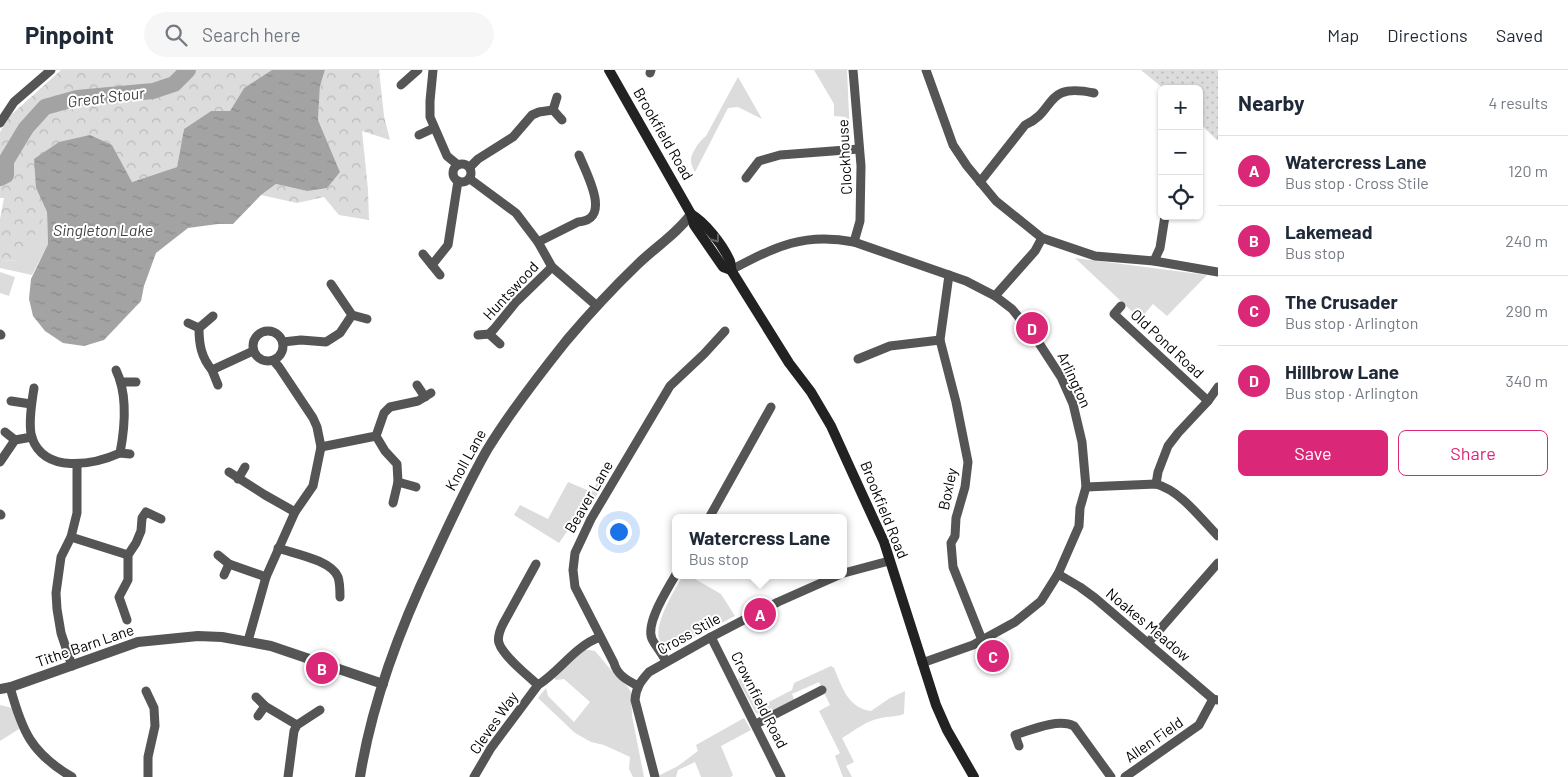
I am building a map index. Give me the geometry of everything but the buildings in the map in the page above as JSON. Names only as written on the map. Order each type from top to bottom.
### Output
[{"type":"main road","name":"Brookfield Road","points":[[609,70],[692,214],[694,224],[722,267],[731,270],[789,363],[811,392],[831,426],[876,525],[890,561],[922,664],[947,730],[974,777]]},
{"type":"street","points":[[0,123],[14,102],[51,70]]},
{"type":"street","points":[[401,85],[418,70]]},
{"type":"street","points":[[434,70],[429,111],[434,128],[447,156],[458,165],[463,164],[470,167],[472,173],[470,179],[463,182],[458,181]]},
{"type":"street","name":"Clockhouse","points":[[853,70],[860,149],[860,221],[854,242]]},
{"type":"street","points":[[926,70],[953,145],[996,201],[1042,238],[1095,256],[1154,261],[1218,272]]},
{"type":"street","points":[[980,182],[1025,125],[1034,122],[1048,103],[1057,95],[1068,90],[1094,93]]},
{"type":"street","points":[[553,110],[558,97]]},
{"type":"street","points":[[553,110],[562,120]]},
{"type":"street","points":[[470,167],[478,159],[513,137],[532,115],[553,110]]},
{"type":"street","points":[[419,135],[434,128]]},
{"type":"street","points":[[746,178],[759,161],[780,154],[860,149]]},
{"type":"street","points":[[538,242],[578,222],[592,219],[596,212],[596,199],[579,154]]},
{"type":"street","points":[[432,265],[448,245],[458,181],[453,173],[458,165]]},
{"type":"street","points":[[470,179],[516,213],[538,242],[552,267],[597,306]]},
{"type":"street","name":"Knoll Lane","points":[[360,777],[370,728],[396,643],[420,586],[459,503],[487,451],[539,376],[597,306],[638,264],[681,228],[692,214]]},
{"type":"street","points":[[1154,261],[1160,248],[1164,220]]},
{"type":"street","points":[[995,296],[1035,251],[1042,238]]},
{"type":"street","name":"Arlington","points":[[731,270],[765,252],[790,242],[806,239],[854,242],[978,286],[995,296],[1012,309],[1025,324],[1061,377],[1077,420],[1082,442],[1086,487],[1080,508],[1079,526],[1058,574],[1041,601],[1015,622],[973,645],[922,664]]},
{"type":"street","points":[[423,254],[440,275]]},
{"type":"street","name":"Huntswood","points":[[478,335],[489,334],[516,302],[552,267]]},
{"type":"street","name":"Boxley","points":[[949,275],[940,340],[956,402],[968,462],[965,487],[956,518],[955,536],[950,543],[953,566],[982,640]]},
{"type":"street","points":[[330,284],[352,315],[367,319]]},
{"type":"street","name":"Old Pond Road","points":[[1121,306],[1114,314],[1208,401]]},
{"type":"street","points":[[283,342],[301,340],[326,342],[340,333],[352,315]]},
{"type":"street","points":[[213,316],[199,328],[199,343],[206,364],[212,370],[218,385]]},
{"type":"street","points":[[188,323],[199,328]]},
{"type":"street","points":[[268,330],[280,336],[283,342],[283,350],[273,360],[261,360],[253,350],[252,343],[255,336],[268,330]]},
{"type":"street","name":"Beaver Lane","points":[[638,686],[620,675],[616,669],[575,587],[573,563],[579,542],[670,386],[704,354],[724,331]]},
{"type":"street","name":"Huntswood","points":[[489,334],[500,344]]},
{"type":"street","points":[[858,359],[890,346],[940,340]]},
{"type":"street","points":[[212,370],[253,350]]},
{"type":"street","points":[[248,642],[266,577],[278,548],[295,512],[313,486],[321,447],[313,418],[273,360]]},
{"type":"street","points":[[116,370],[122,382],[124,429],[120,454]]},
{"type":"street","points":[[122,382],[136,382]]},
{"type":"street","points":[[376,436],[384,413],[390,406],[418,401],[428,395],[417,385]]},
{"type":"street","points":[[1156,484],[1158,472],[1168,446],[1218,387]]},
{"type":"street","points":[[34,388],[31,404],[32,437],[43,453],[56,462],[77,464],[103,460],[120,454],[130,454]]},
{"type":"street","points":[[11,401],[31,404]]},
{"type":"street","points":[[711,514],[772,407]]},
{"type":"street","points":[[5,432],[15,440]]},
{"type":"street","points":[[321,447],[376,436]]},
{"type":"street","points":[[376,436],[385,451],[397,464],[398,482],[394,504]]},
{"type":"street","points":[[0,462],[15,440],[32,437]]},
{"type":"street","points":[[72,666],[61,633],[56,593],[61,557],[71,537],[77,513],[77,464]]},
{"type":"street","points":[[238,479],[245,467]]},
{"type":"street","points":[[229,472],[295,512]]},
{"type":"street","points":[[398,482],[416,487]]},
{"type":"street","points":[[1086,487],[1156,484],[1167,487],[1182,499],[1218,536]]},
{"type":"street","points":[[127,620],[119,597],[128,580],[128,555],[136,543],[141,531],[142,518],[146,512],[161,519]]},
{"type":"street","points":[[71,537],[128,555]]},
{"type":"street","points":[[278,548],[323,563],[334,570],[339,578],[340,597]]},
{"type":"street","points":[[218,555],[229,564],[266,577]]},
{"type":"street","points":[[847,572],[890,561]]},
{"type":"street","points":[[1148,643],[1218,563]]},
{"type":"street","points":[[224,575],[229,564]]},
{"type":"street","name":"Cleves Way","points":[[536,564],[502,624],[498,642],[503,651],[538,684]]},
{"type":"street","name":"Noakes Meadow","points":[[1058,574],[1080,586],[1216,700]]},
{"type":"street","points":[[666,662],[652,638],[650,629],[652,620],[673,579]]},
{"type":"street","name":"Cross Stile","points":[[638,686],[649,672],[711,636],[778,602],[830,579]]},
{"type":"street","name":"Tithe Barn Lane","points":[[5,688],[138,642],[198,636],[222,637],[271,646],[383,684]]},
{"type":"street","name":"Cleves Way","points":[[474,777],[491,748],[538,684],[548,678],[578,649],[600,636]]},
{"type":"street","name":"Crownfield Road","points":[[711,636],[781,777]]},
{"type":"street","points":[[638,686],[635,700],[655,777]]},
{"type":"street","points":[[5,688],[26,734],[42,756],[54,767],[72,777]]},
{"type":"street","points":[[756,724],[822,690]]},
{"type":"street","points":[[146,691],[154,708],[155,726],[148,757],[148,777]]},
{"type":"street","points":[[256,697],[266,706],[297,725]]},
{"type":"street","name":"Allen Field","points":[[1125,777],[1199,725],[1216,700]]},
{"type":"street","points":[[258,716],[266,706]]},
{"type":"street","points":[[288,777],[294,732],[297,725],[320,710]]},
{"type":"street","points":[[1019,746],[1015,735],[1055,724],[1070,724],[1074,726],[1111,777]]},
{"type":"green space","points":[[61,70],[272,70],[244,88],[230,111],[211,111],[184,129],[177,167],[132,182],[112,145],[36,188],[47,212],[22,260],[0,261],[0,219],[4,198],[0,198],[0,132],[10,116]]},
{"type":"green space","points":[[325,70],[379,70],[384,116],[390,140],[362,131],[369,220],[339,215],[324,197],[297,203],[261,195],[276,184],[307,191],[340,172],[318,120],[320,86]]},
{"type":"green space","points":[[814,70],[847,70],[850,137],[844,145],[847,137],[846,117],[834,116],[834,104]]},
{"type":"green space","points":[[1141,70],[1218,70],[1218,141],[1203,127],[1203,85],[1159,85]]},
{"type":"green space","points":[[738,77],[762,119],[738,107],[728,108],[695,172],[691,162],[692,154],[706,136]]},
{"type":"green space","points":[[47,212],[48,244],[32,275],[0,268],[0,261],[21,260]]},
{"type":"green space","points":[[1075,258],[1207,275],[1167,316],[1153,304],[1140,319]]},
{"type":"green space","points":[[0,272],[15,277],[9,296],[0,293]]},
{"type":"green space","points":[[605,468],[610,469],[610,473],[574,533],[568,530],[559,543],[514,515],[520,505],[548,519],[568,482],[592,492]]},
{"type":"green space","points":[[681,579],[695,579],[721,594],[735,616],[672,648],[663,644],[659,637],[662,615]]},
{"type":"green space","points":[[583,649],[595,651],[631,692],[632,716],[644,777],[633,777],[629,769],[630,757],[604,745],[591,742],[575,733],[538,698],[546,688],[548,696],[574,722],[590,702],[564,679],[556,680],[554,678]]},
{"type":"green space","points":[[831,666],[834,668],[847,696],[863,709],[871,711],[890,698],[905,691],[904,714],[876,719],[842,738],[854,762],[846,766],[852,777],[843,777],[835,756],[840,753],[819,711],[830,705],[819,682],[792,694],[795,701],[767,715],[756,713],[738,680],[742,674],[750,693],[759,707],[792,690],[794,683]]},
{"type":"green space","points":[[0,705],[12,708],[19,729],[0,741]]},
{"type":"green space","points":[[744,718],[751,730],[721,746],[733,775],[731,777],[701,777],[695,762],[678,770],[676,777],[660,777],[660,775],[678,766],[698,751],[696,745]]},
{"type":"water","name":"Singleton Lake","points":[[272,70],[325,70],[320,86],[318,120],[340,172],[327,188],[307,191],[276,184],[261,195],[233,224],[188,228],[156,253],[144,286],[141,301],[104,340],[84,346],[63,343],[45,331],[33,316],[29,299],[31,279],[48,244],[47,212],[36,188],[34,159],[59,142],[90,135],[112,145],[132,182],[177,167],[184,129],[211,111],[230,111],[244,88]]},
{"type":"waterway","name":"Great Stour","points":[[0,178],[6,175],[6,161],[26,128],[45,107],[77,98],[153,91],[174,84],[188,70]]},
{"type":"place","name":"Hillbrow Lane","points":[[1032,328]]},
{"type":"place","name":"Watercress Lane","points":[[760,614]]},
{"type":"place","name":"The Crusader","points":[[993,656]]},
{"type":"place","name":"Lakemead","points":[[322,668]]}]
